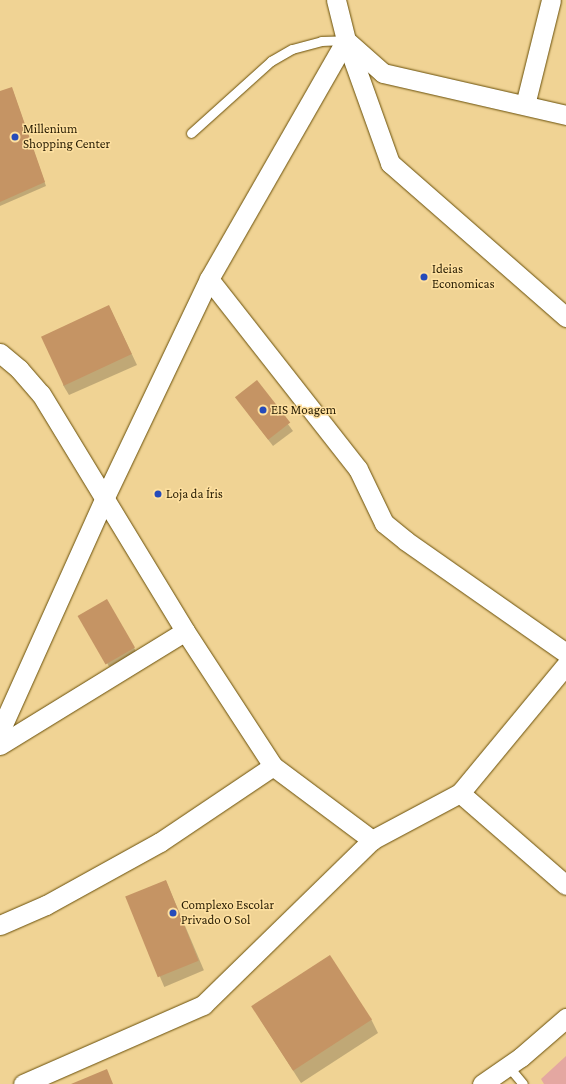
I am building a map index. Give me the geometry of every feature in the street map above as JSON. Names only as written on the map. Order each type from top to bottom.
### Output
[{"type":"street","points":[[336,0],[346,40],[390,164],[566,318]]},
{"type":"street","points":[[525,105],[551,0]]},
{"type":"street","points":[[346,40],[383,73],[566,115]]},
{"type":"street","points":[[0,731],[105,497],[209,279],[346,40]]},
{"type":"street","points":[[209,279],[358,469],[384,523],[406,541],[566,653]]},
{"type":"street","points":[[0,353],[19,369],[41,394],[185,630],[273,766],[372,840]]},
{"type":"street","points":[[0,745],[185,630]]},
{"type":"street","points":[[23,1084],[203,1005],[372,840],[460,793],[566,666]]},
{"type":"street","points":[[0,925],[46,905],[160,842],[273,766]]},
{"type":"street","points":[[460,793],[566,885]]},
{"type":"street","points":[[482,1084],[508,1066],[566,1018]]},
{"type":"lane","points":[[191,133],[271,61],[292,50],[321,41],[346,40]]},
{"type":"lane","points":[[508,1066],[523,1084]]},
{"type":"shaded area","points":[[566,1056],[566,1084],[544,1084],[541,1079]]},
{"type":"building","name":"Millenium Shopping Center","points":[[12,87],[45,182],[0,202],[0,91]]},
{"type":"building","points":[[109,305],[132,354],[64,386],[41,337]]},
{"type":"building","name":"EIS Moagem","points":[[257,380],[290,423],[268,440],[235,397]]},
{"type":"building","points":[[107,599],[135,647],[106,664],[78,616]]},
{"type":"building","points":[[166,880],[199,961],[158,977],[125,896]]},
{"type":"building","points":[[330,955],[372,1020],[293,1071],[251,1006]]},
{"type":"building","points":[[107,1069],[113,1084],[71,1084]]},
{"type":"place","name":"Millenium Shopping Center","points":[[15,137]]},
{"type":"place","name":"Ideias Economicas","points":[[424,277]]},
{"type":"place","name":"EIS Moagem","points":[[263,410]]},
{"type":"place","name":"Loja da Íris","points":[[158,494]]},
{"type":"place","name":"Complexo Escolar Privado O Sol","points":[[173,913]]}]
